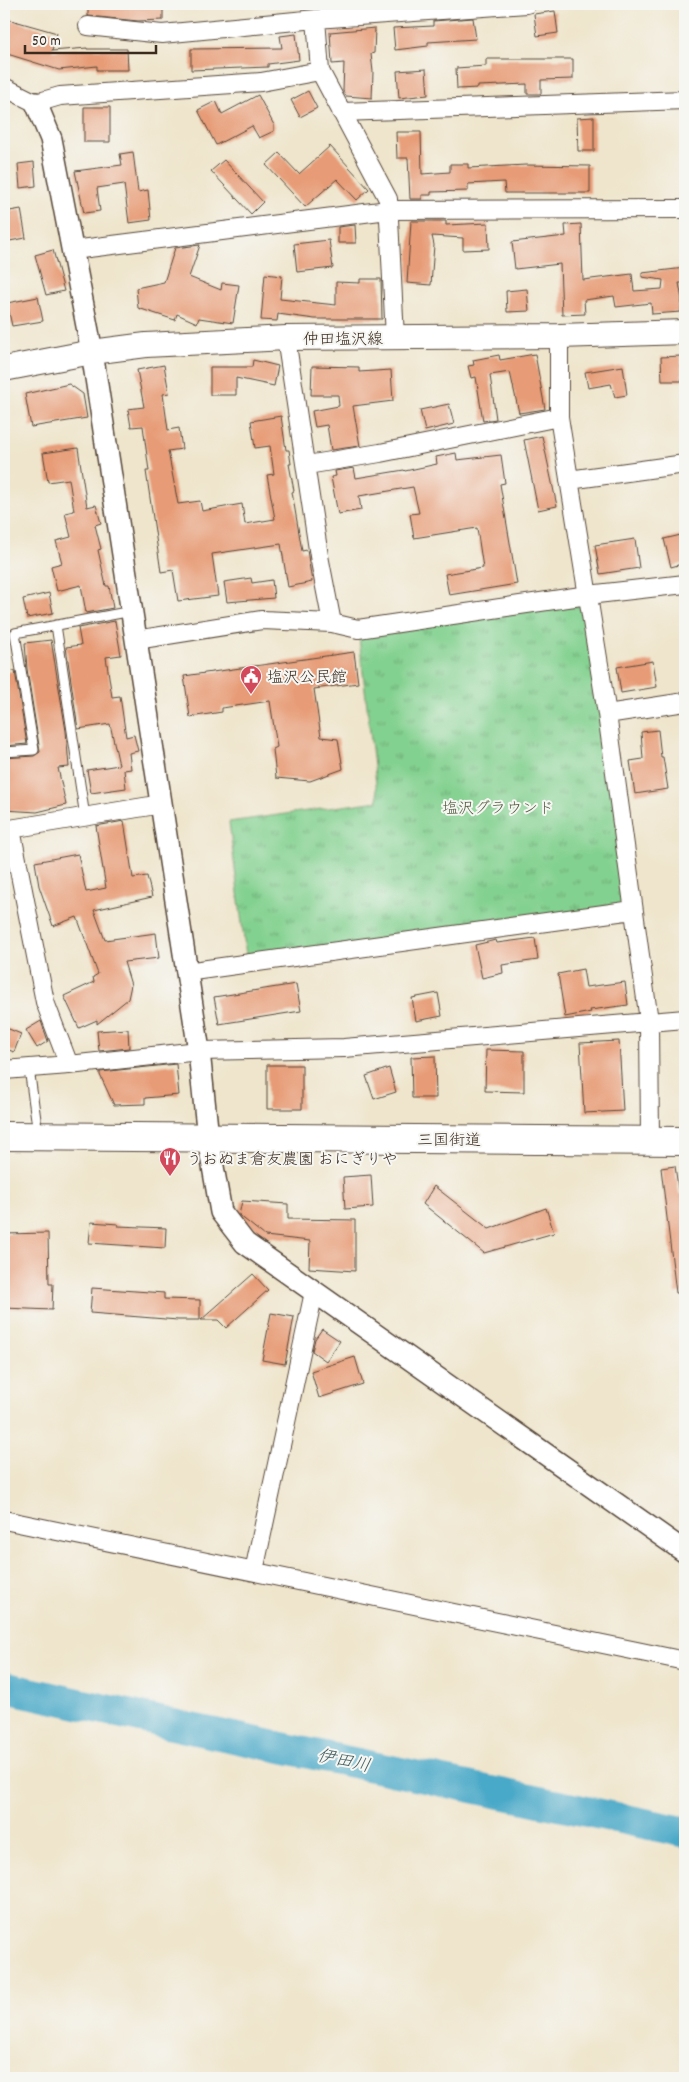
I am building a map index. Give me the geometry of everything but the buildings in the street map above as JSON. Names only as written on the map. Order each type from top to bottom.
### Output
[{"type":"highway","name":"三国街道","points":[[4,1136],[685,1141]]},
{"type":"main road","name":"仲田塩沢線","points":[[4,369],[146,344],[286,338],[560,336],[685,332]]},
{"type":"street","points":[[88,26],[162,34],[316,19],[528,4]]},
{"type":"street","points":[[316,19],[320,71],[388,200],[395,338]]},
{"type":"street","points":[[36,103],[60,96],[261,82],[320,71]]},
{"type":"street","points":[[4,87],[36,103],[51,139],[73,250],[92,352],[162,804],[199,1051],[208,1138],[221,1212],[244,1243],[685,1552]]},
{"type":"street","points":[[341,112],[685,100]]},
{"type":"street","points":[[73,250],[388,210],[685,210]]},
{"type":"street","points":[[560,336],[559,417],[607,714],[648,1021],[650,1140]]},
{"type":"street","points":[[286,338],[307,465],[319,556],[332,623]]},
{"type":"street","points":[[307,465],[380,453],[559,417]]},
{"type":"street","points":[[569,480],[685,464]]},
{"type":"street","points":[[136,640],[262,620],[332,623],[358,629],[588,595],[685,584]]},
{"type":"street","points":[[607,714],[685,702]]},
{"type":"street","points":[[69,1065],[45,1002],[7,829],[162,804]]},
{"type":"street","points":[[186,972],[633,910]]},
{"type":"street","points":[[4,1070],[199,1051],[344,1048],[685,1019]]},
{"type":"street","points":[[254,1571],[314,1292]]},
{"type":"street","points":[[4,1520],[685,1661]]},
{"type":"lane","points":[[4,752],[34,750],[15,633],[132,611]]},
{"type":"lane","points":[[56,625],[85,817]]},
{"type":"lane","points":[[29,1068],[38,1136]]},
{"type":"green space","name":"塩沢グラウンド","points":[[588,595],[633,910],[247,963],[229,822],[378,801],[358,629]]},
{"type":"waterway","name":"伊田川","points":[[4,1687],[193,1729],[685,1832]]},
{"type":"place","name":"塩沢公民館","points":[[251,695]]},
{"type":"place","name":"うおぬま倉友農園 おにぎりや","points":[[170,1177]]}]
